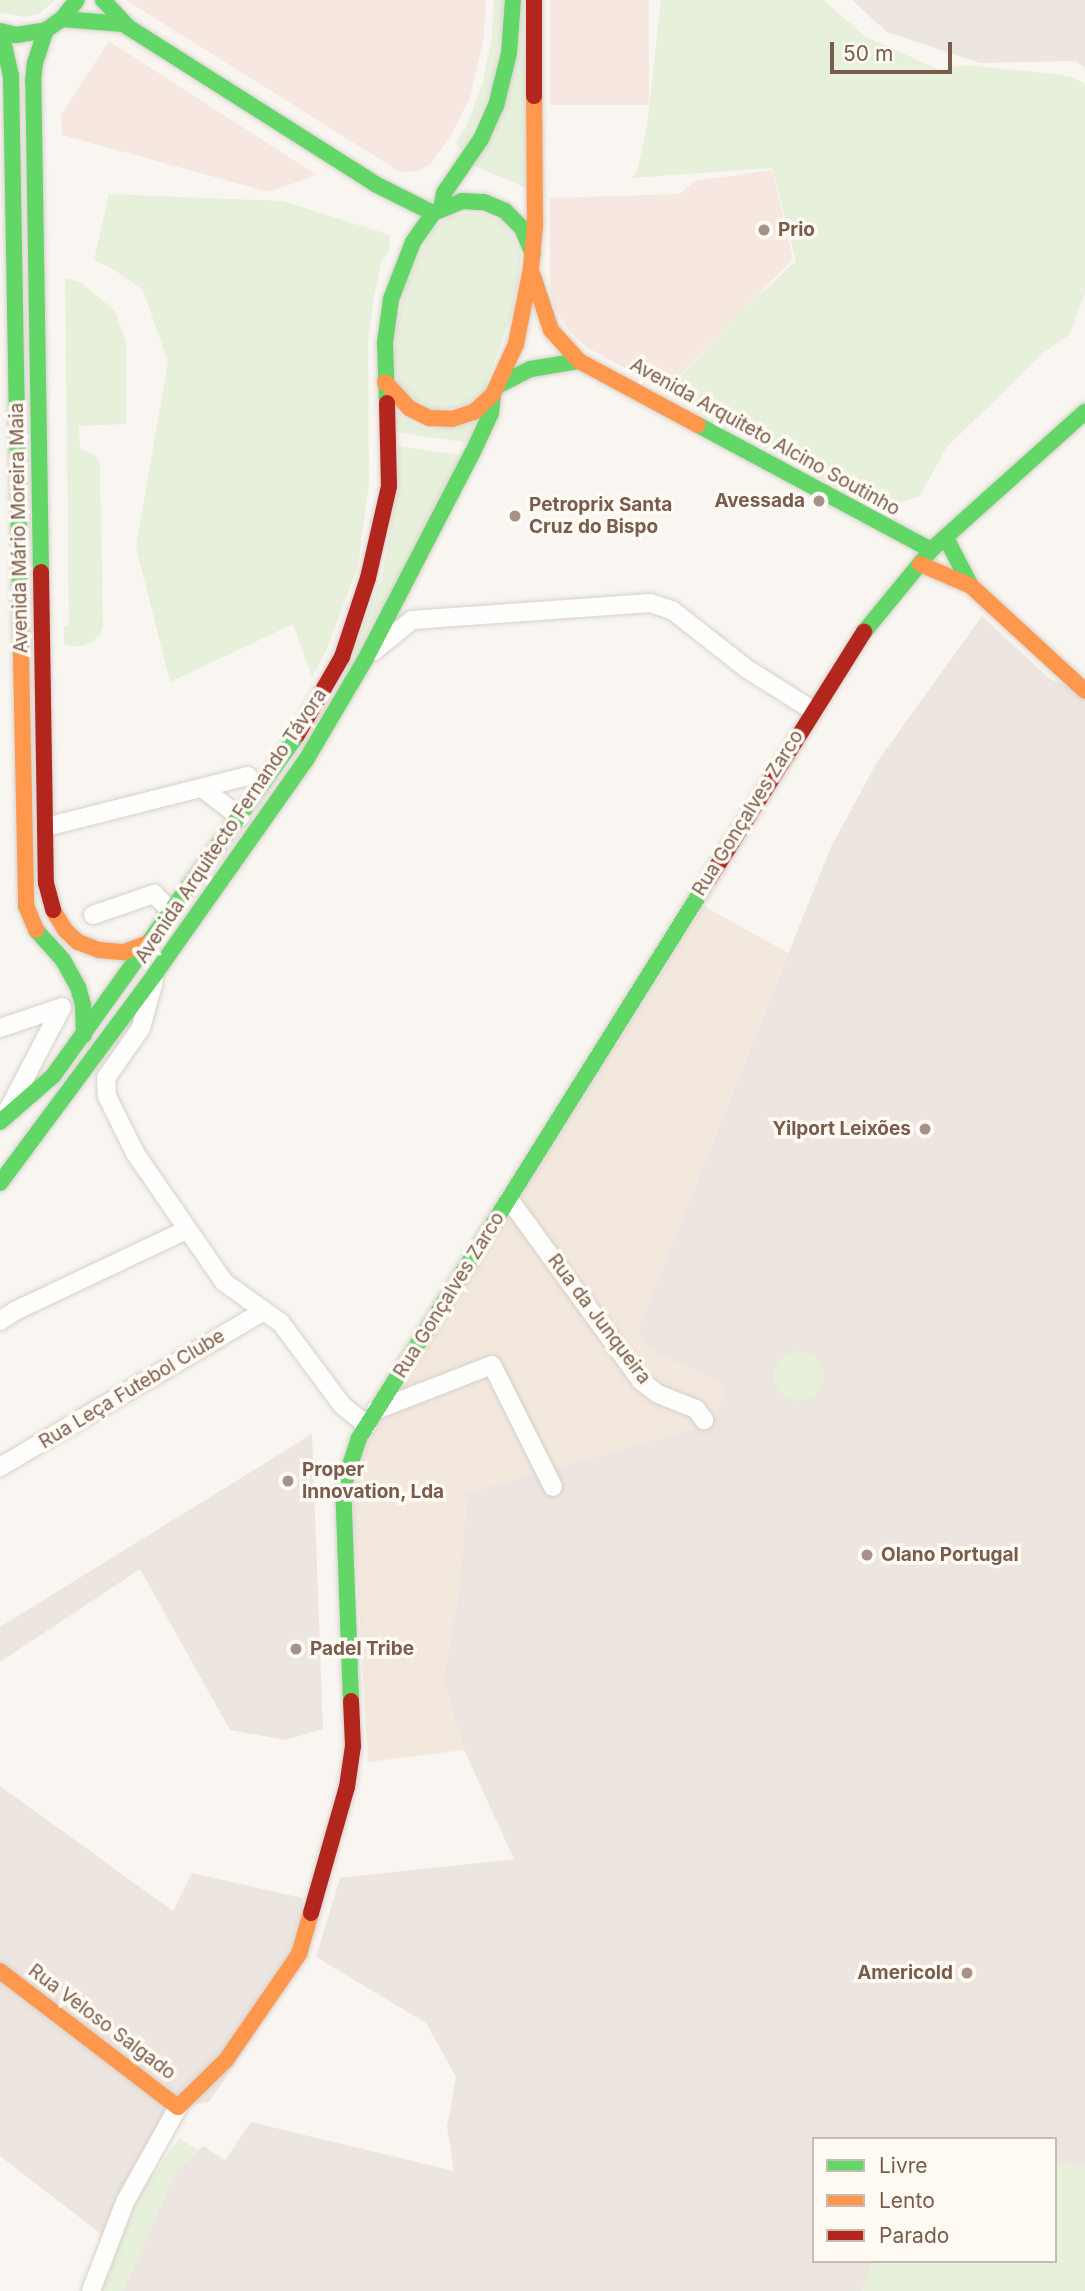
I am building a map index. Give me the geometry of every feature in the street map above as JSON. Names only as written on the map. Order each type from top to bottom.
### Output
[{"type":"main road","points":[[0,31],[16,35],[46,30],[62,19],[77,0]]},
{"type":"main road","points":[[103,0],[123,24],[395,196],[437,211],[462,201],[484,202],[505,211],[522,228],[532,261]]},
{"type":"main road","name":"Avenida Arquitecto Fernando Távora","points":[[2,1120],[53,1076],[84,1035],[295,739],[342,657],[368,578],[389,486],[385,343],[391,299],[413,243],[437,211],[444,193],[481,139],[496,106],[509,53],[513,0]]},
{"type":"main road","name":"Avenida Arquitecto Fernando Távora","points":[[0,1183],[156,974],[306,760],[366,658],[491,413],[496,389],[516,344],[532,261],[535,225],[534,0]]},
{"type":"main road","points":[[62,19],[123,24]]},
{"type":"main road","name":"Avenida Mário Moreira Maia","points":[[46,30],[35,63],[33,81],[46,883],[50,906],[65,930],[78,942],[99,950],[124,952],[150,942]]},
{"type":"main road","name":"Avenida Mário Moreira Maia","points":[[0,31],[11,76],[26,906],[36,931],[62,960],[78,987],[83,1005],[84,1035]]},
{"type":"main road","points":[[395,196],[407,219],[413,243]]},
{"type":"main road","name":"Avenida Arquiteto Alcino Soutinho","points":[[532,261],[538,298],[551,330],[579,361],[931,550]]},
{"type":"main road","points":[[496,389],[531,369],[579,361]]},
{"type":"main road","name":"Avenida Arquitecto Fernando Távora","points":[[385,382],[396,397],[429,418],[452,419],[474,412],[496,389]]},
{"type":"main road","name":"Rua Gonçalves Zarco","points":[[178,2107],[226,2060],[299,1954],[337,1829],[353,1746],[343,1487],[359,1438],[812,710],[859,639],[931,550],[1085,412]]},
{"type":"main road","points":[[946,538],[971,586]]},
{"type":"main road","points":[[920,564],[971,586],[1085,691]]},
{"type":"main road","name":"Rua Veloso Salgado","points":[[0,1971],[178,2107]]},
{"type":"street","points":[[403,584],[406,608],[412,620]]},
{"type":"street","points":[[366,658],[412,620],[650,603],[661,605],[747,669],[812,710]]},
{"type":"street","points":[[46,827],[248,776]]},
{"type":"street","points":[[202,788],[240,817]]},
{"type":"street","points":[[93,915],[154,894],[172,912]]},
{"type":"street","points":[[156,974],[141,1028],[106,1079],[104,1088],[135,1153],[224,1282],[281,1323],[342,1405],[367,1425]]},
{"type":"street","points":[[0,1028],[62,1007],[2,1120]]},
{"type":"street","points":[[37,1055],[43,1067],[53,1076]]},
{"type":"street","name":"Rua da Junqueira","points":[[509,1199],[641,1381],[658,1394],[696,1409],[704,1420]]},
{"type":"street","points":[[0,1321],[15,1311],[186,1230]]},
{"type":"street","name":"Rua Leça Futebol Clube","points":[[0,1467],[264,1311]]},
{"type":"street","points":[[376,1410],[492,1365],[553,1487]]},
{"type":"street","name":"Rua Gonçalves Zarco","points":[[91,2291],[125,2202],[178,2107]]},
{"type":"shaded area","points":[[126,0],[486,0],[484,37],[470,98],[450,137],[431,164],[417,171],[400,172]]},
{"type":"shaded area","points":[[550,0],[649,0],[649,105],[550,105]]},
{"type":"shaded area","points":[[852,0],[1085,0],[1085,68],[1075,61],[980,63],[887,32]]},
{"type":"shaded area","points":[[109,41],[317,175],[269,192],[62,135],[61,115]]},
{"type":"shaded area","points":[[772,170],[793,259],[665,390],[588,348],[569,331],[556,310],[550,290],[550,198],[680,194],[694,181]]},
{"type":"shaded area","points":[[982,616],[1050,679],[1085,694],[1085,2167],[1059,2162],[1057,2166],[1057,2137],[812,2137],[812,2263],[873,2263],[862,2291],[123,2291],[176,2171],[203,2146],[225,2160],[251,2122],[454,2171],[447,2127],[456,2077],[426,2023],[316,1957],[340,1878],[514,1859],[464,1750],[443,1680],[458,1597],[467,1493],[713,1423],[727,1386],[644,1347],[637,1330],[831,847],[877,762]]},
{"type":"shaded area","points":[[704,906],[788,953],[637,1330],[644,1347],[728,1386],[713,1423],[467,1493],[458,1597],[443,1680],[464,1750],[368,1762],[352,1485],[370,1438]]},
{"type":"shaded area","points":[[312,1434],[323,1729],[285,1740],[230,1730],[140,1569],[0,1662],[0,1627]]},
{"type":"shaded area","points":[[0,1786],[173,1911],[192,1873],[302,1898],[309,1954],[209,2102],[178,2107],[110,2241],[0,2156]]},
{"type":"green space","points":[[0,0],[55,0],[39,14],[24,17],[0,12]]},
{"type":"green space","points":[[494,0],[505,0],[494,84],[463,151],[455,144],[467,125],[483,82],[492,36]]},
{"type":"green space","points":[[523,0],[527,188],[474,166]]},
{"type":"green space","points":[[661,0],[823,0],[866,37],[940,70],[964,65],[1054,74],[1075,78],[1085,85],[1085,293],[1070,334],[1043,353],[946,448],[920,496],[879,510],[665,392],[745,308],[796,261],[772,168],[632,178],[637,172],[647,126]]},
{"type":"green space","points":[[109,194],[283,201],[390,235],[389,252],[382,260],[374,297],[368,341],[369,483],[358,566],[326,651],[312,677],[293,624],[170,682],[136,547],[168,362],[143,290],[113,269],[94,260]]},
{"type":"green space","points":[[467,213],[486,215],[501,222],[513,236],[521,255],[518,282],[510,319],[483,393],[472,404],[434,412],[402,391],[394,371],[396,333],[405,286],[432,229],[450,217]]},
{"type":"green space","points":[[65,278],[82,283],[115,311],[126,342],[126,424],[79,426],[80,448],[97,457],[100,466],[103,625],[100,635],[90,643],[77,647],[64,644],[64,626],[69,625]]},
{"type":"green space","points":[[394,410],[415,425],[430,430],[479,421],[469,443],[396,432]]},
{"type":"green space","points":[[397,446],[461,455],[336,696],[382,577],[392,521]]},
{"type":"green space","points":[[799,1351],[817,1358],[824,1376],[817,1394],[799,1401],[781,1394],[774,1376],[781,1358]]},
{"type":"green space","points":[[179,2138],[198,2150],[176,2171],[123,2291],[99,2291],[134,2202]]},
{"type":"green space","points":[[1058,2162],[1085,2167],[1085,2291],[862,2291],[873,2263],[1057,2263]]},
{"type":"traffic: fast","points":[[0,31],[16,35],[46,30],[62,19],[77,0]]},
{"type":"traffic: fast","points":[[103,0],[128,27],[375,184],[433,213]]},
{"type":"traffic: fast","points":[[441,209],[444,193],[481,139],[496,106],[509,53],[513,0]]},
{"type":"traffic: fast","points":[[62,19],[123,24]]},
{"type":"traffic: fast","points":[[41,572],[33,81],[35,63],[46,30]]},
{"type":"traffic: fast","points":[[1,32],[11,76],[21,657]]},
{"type":"traffic: fast","points":[[387,403],[385,343],[391,299],[413,242],[433,213],[462,201],[484,202],[505,211],[522,228],[533,254]]},
{"type":"traffic: fast","points":[[499,385],[531,369],[579,361]]},
{"type":"traffic: fast","points":[[0,1183],[155,974],[306,760],[366,658],[473,452],[491,413],[493,394]]},
{"type":"traffic: fast","points":[[864,632],[931,550],[1085,412]]},
{"type":"traffic: fast","points":[[698,425],[931,550]]},
{"type":"traffic: fast","points":[[946,538],[971,586]]},
{"type":"traffic: fast","points":[[0,1122],[53,1076],[297,735]]},
{"type":"traffic: fast","points":[[351,1701],[343,1487],[359,1438],[709,879]]},
{"type":"traffic: fast","points":[[36,930],[63,960],[78,987],[83,1005],[84,1035]]},
{"type":"traffic: slow","points":[[385,382],[409,408],[429,418],[452,419],[474,412],[493,394],[516,344],[531,268],[535,225],[534,96]]},
{"type":"traffic: slow","points":[[533,276],[551,330],[579,361],[698,425]]},
{"type":"traffic: slow","points":[[920,564],[971,586],[1085,691]]},
{"type":"traffic: slow","points":[[21,657],[26,906],[36,930]]},
{"type":"traffic: slow","points":[[53,910],[65,930],[78,942],[99,950],[124,952],[151,942]]},
{"type":"traffic: slow","points":[[0,1971],[178,2107],[226,2060],[299,1954],[311,1913]]},
{"type":"traffic: jam","points":[[534,0],[534,96]]},
{"type":"traffic: jam","points":[[297,735],[342,657],[368,578],[389,486],[387,403]]},
{"type":"traffic: jam","points":[[41,572],[46,883],[53,910]]},
{"type":"traffic: jam","points":[[709,879],[864,632]]},
{"type":"traffic: jam","points":[[311,1913],[347,1787],[353,1746],[351,1701]]},
{"type":"place","name":"Prio","points":[[764,230]]},
{"type":"place","name":"Avessada","points":[[819,501]]},
{"type":"place","name":"Petroprix Santa Cruz do Bispo","points":[[515,516]]},
{"type":"place","name":"Yilport Leixões","points":[[925,1129]]},
{"type":"place","name":"Proper Innovation, Lda","points":[[288,1481]]},
{"type":"place","name":"Olano Portugal","points":[[867,1555]]},
{"type":"place","name":"Padel Tribe","points":[[296,1649]]},
{"type":"place","name":"Americold","points":[[967,1973]]}]
